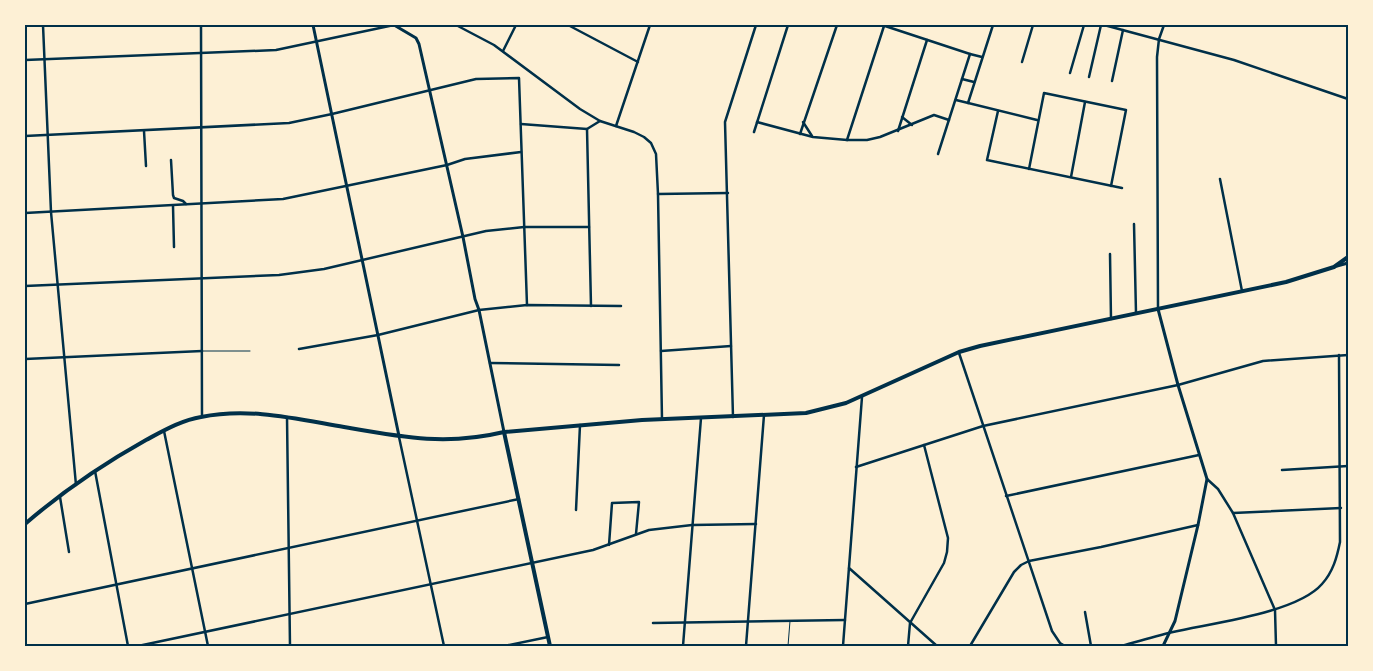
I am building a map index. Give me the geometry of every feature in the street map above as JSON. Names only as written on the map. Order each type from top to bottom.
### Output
[{"type":"main road","points":[[25,524],[111,459],[164,431],[202,416],[244,413],[286,417],[399,437],[448,440],[489,436],[504,432],[580,425],[662,419],[806,413],[862,397],[959,352],[1286,282],[1334,267],[1348,257]]},
{"type":"main road","points":[[504,432],[550,646]]},
{"type":"street","points":[[43,25],[51,212],[76,485]]},
{"type":"street","points":[[201,25],[202,416]]},
{"type":"street","points":[[313,25],[444,646]]},
{"type":"street","points":[[25,60],[276,50],[394,25],[413,35],[419,44],[447,165],[504,432]]},
{"type":"street","points":[[456,25],[503,51],[580,109],[600,121],[644,136],[651,143],[656,154],[658,194],[662,419]]},
{"type":"street","points":[[503,51],[516,25]]},
{"type":"street","points":[[568,25],[638,62]]},
{"type":"street","points":[[616,126],[650,25]]},
{"type":"street","points":[[733,417],[725,122],[756,25]]},
{"type":"street","points":[[754,132],[788,25]]},
{"type":"street","points":[[800,134],[837,25]]},
{"type":"street","points":[[847,140],[883,25],[982,57]]},
{"type":"street","points":[[968,103],[993,25]]},
{"type":"street","points":[[1022,62],[1033,25]]},
{"type":"street","points":[[1070,73],[1084,25]]},
{"type":"street","points":[[1089,77],[1103,25],[1234,60],[1348,99]]},
{"type":"street","points":[[1164,25],[1159,39],[1157,57],[1158,309],[1178,385],[1207,479],[1218,489],[1233,514],[1275,610],[1276,646]]},
{"type":"street","points":[[1112,81],[1123,30]]},
{"type":"street","points":[[898,131],[927,40]]},
{"type":"street","points":[[938,154],[970,54]]},
{"type":"street","points":[[25,136],[290,123],[476,79],[519,78],[526,305]]},
{"type":"street","points":[[962,79],[974,82]]},
{"type":"street","points":[[1029,169],[1037,120],[1044,93],[1126,110],[1111,186]]},
{"type":"street","points":[[956,100],[1037,120]]},
{"type":"street","points":[[1071,177],[1085,102]]},
{"type":"street","points":[[998,111],[987,160],[1122,188]]},
{"type":"street","points":[[758,122],[813,137],[867,140],[898,131],[934,115],[949,120]]},
{"type":"street","points":[[902,117],[912,125]]},
{"type":"street","points":[[521,124],[587,128],[600,121]]},
{"type":"street","points":[[803,122],[813,137]]},
{"type":"street","points":[[587,128],[591,306]]},
{"type":"street","points":[[144,131],[146,166]]},
{"type":"street","points":[[25,213],[282,199],[447,165],[465,159],[522,152]]},
{"type":"street","points":[[171,160],[172,195],[174,198],[183,200],[186,204]]},
{"type":"street","points":[[1220,179],[1242,292]]},
{"type":"street","points":[[658,194],[728,193]]},
{"type":"street","points":[[173,206],[174,248]]},
{"type":"street","points":[[1134,224],[1136,314]]},
{"type":"street","points":[[25,286],[202,279],[303,272],[486,231],[524,227],[589,227]]},
{"type":"street","points":[[1110,254],[1111,319]]},
{"type":"street","points":[[1334,267],[1348,263]]},
{"type":"street","points":[[299,349],[378,334],[478,310],[526,305],[621,306]]},
{"type":"street","points":[[661,351],[731,346]]},
{"type":"street","points":[[25,359],[202,351]]},
{"type":"street","points":[[959,352],[1052,631],[1065,646]]},
{"type":"street","points":[[1121,646],[1171,632],[1275,610],[1303,599],[1322,584],[1334,566],[1340,542],[1339,355]]},
{"type":"street","points":[[856,467],[983,426],[1178,385],[1263,361],[1348,355]]},
{"type":"street","points":[[490,363],[619,366]]},
{"type":"street","points":[[843,646],[862,397]]},
{"type":"street","points":[[746,646],[764,415]]},
{"type":"street","points":[[286,417],[290,646]]},
{"type":"street","points":[[683,646],[701,418]]},
{"type":"street","points":[[576,510],[580,425]]},
{"type":"street","points":[[164,431],[208,646]]},
{"type":"street","points":[[908,646],[910,623],[944,563],[947,552],[948,538],[924,446]]},
{"type":"street","points":[[1006,496],[1199,455]]},
{"type":"street","points":[[1282,470],[1348,466]]},
{"type":"street","points":[[96,471],[128,646]]},
{"type":"street","points":[[1163,646],[1175,620],[1207,479]]},
{"type":"street","points":[[60,497],[69,552]]},
{"type":"street","points":[[25,604],[518,499]]},
{"type":"street","points":[[609,545],[610,505],[612,503],[639,502],[636,534]]},
{"type":"street","points":[[1233,514],[1340,508]]},
{"type":"street","points":[[138,646],[532,563],[609,545],[649,530],[692,525],[756,524]]},
{"type":"street","points":[[970,646],[1014,572],[1029,560],[1101,547],[1198,525]]},
{"type":"street","points":[[849,568],[937,646]]},
{"type":"street","points":[[1085,612],[1092,646]]},
{"type":"street","points":[[653,623],[845,620]]},
{"type":"street","points":[[504,646],[548,637]]},
{"type":"lane","points":[[202,351],[250,351]]},
{"type":"lane","points":[[788,646],[790,620]]}]
